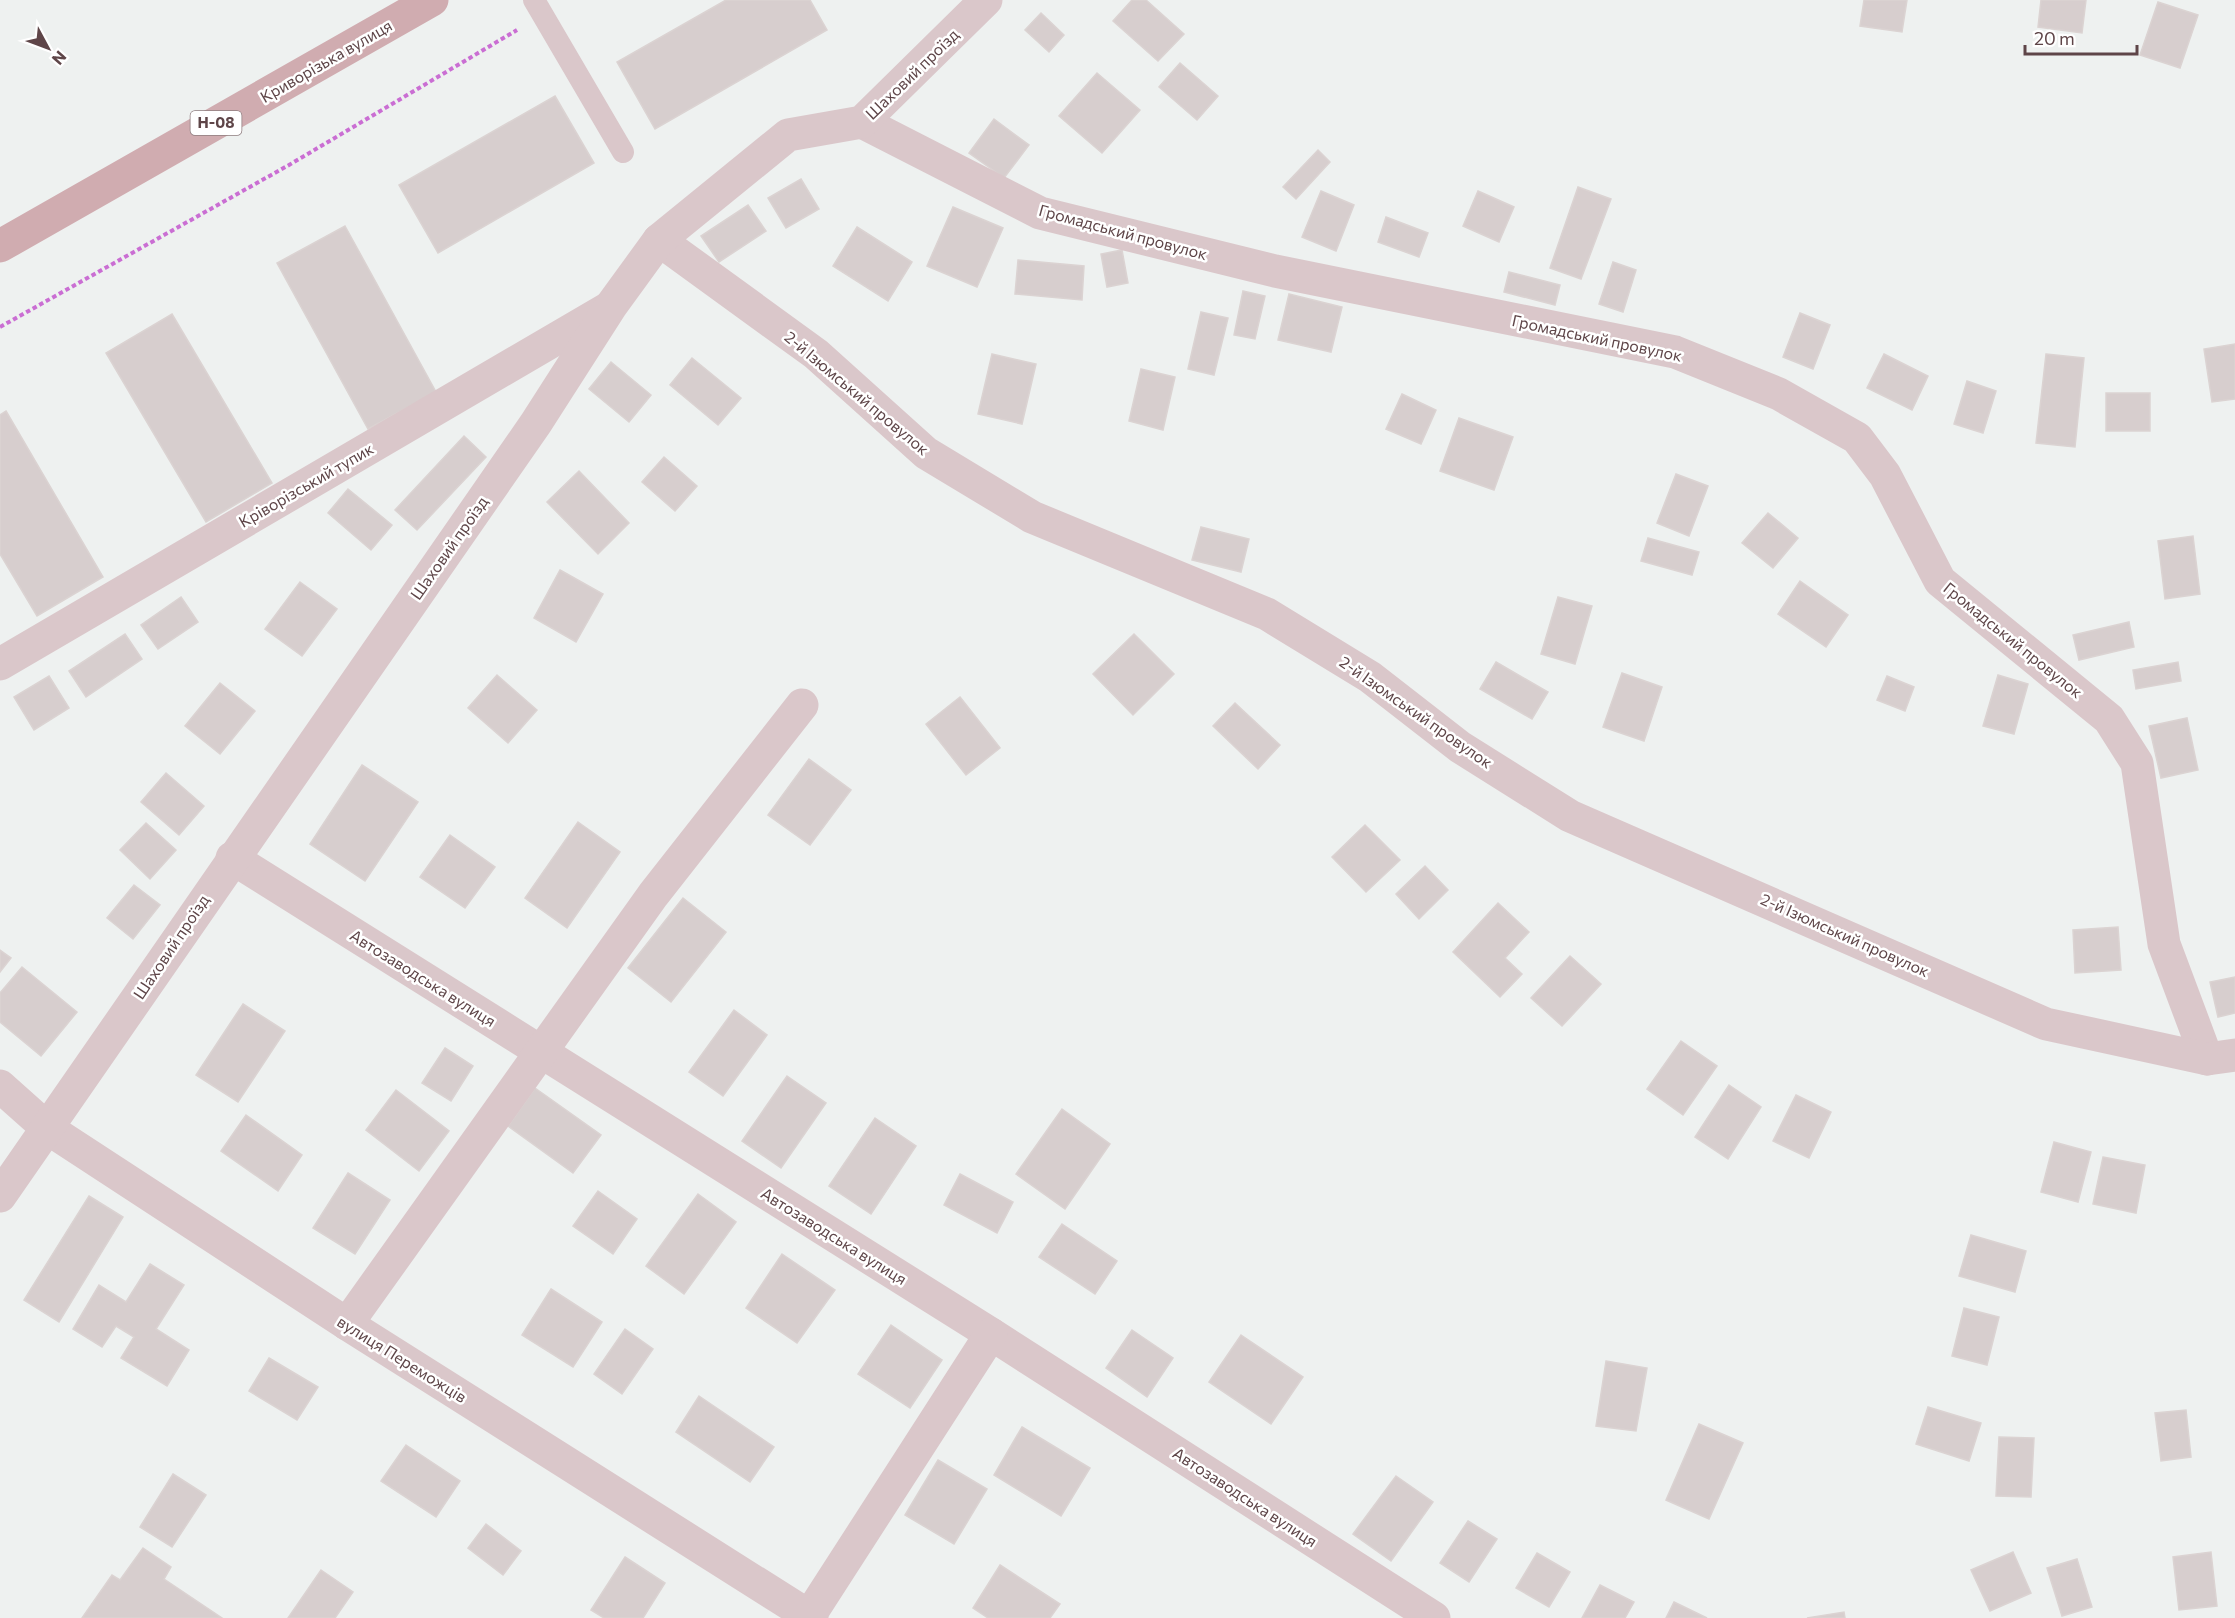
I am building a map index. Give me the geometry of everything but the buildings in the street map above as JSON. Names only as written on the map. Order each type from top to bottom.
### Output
[{"type":"main road","name":"Криворізька вулиця","points":[[0,246],[432,0]]},
{"type":"street","name":"Шаховий проїзд","points":[[0,1196],[232,858],[536,423],[611,306],[659,240],[788,135],[862,122],[986,0]]},
{"type":"street","name":"Громадський провулок","points":[[862,122],[1040,213],[1275,270],[1675,352],[1779,394],[1857,438],[1885,475],[1940,581],[2109,719],[2137,763],[2163,944],[2221,1057]]},
{"type":"street","name":"2-й Ізюмський провулок","points":[[659,240],[816,354],[926,453],[1032,517],[1268,614],[1370,677],[1460,747],[1570,816],[2046,1024],[2221,1057]]},
{"type":"street","name":"Кріворізський тупик","points":[[0,664],[611,306]]},
{"type":"street","points":[[347,1324],[653,895],[801,705]]},
{"type":"street","name":"Автозаводська вулиця","points":[[232,858],[991,1334],[1434,1618]]},
{"type":"street","name":"вулиця Переможців","points":[[0,1086],[47,1128],[347,1324],[810,1617]]},
{"type":"street","points":[[810,1617],[991,1334]]},
{"type":"lane","points":[[538,8],[623,152]]},
{"type":"path","points":[[0,327],[289,165],[538,8]]}]
